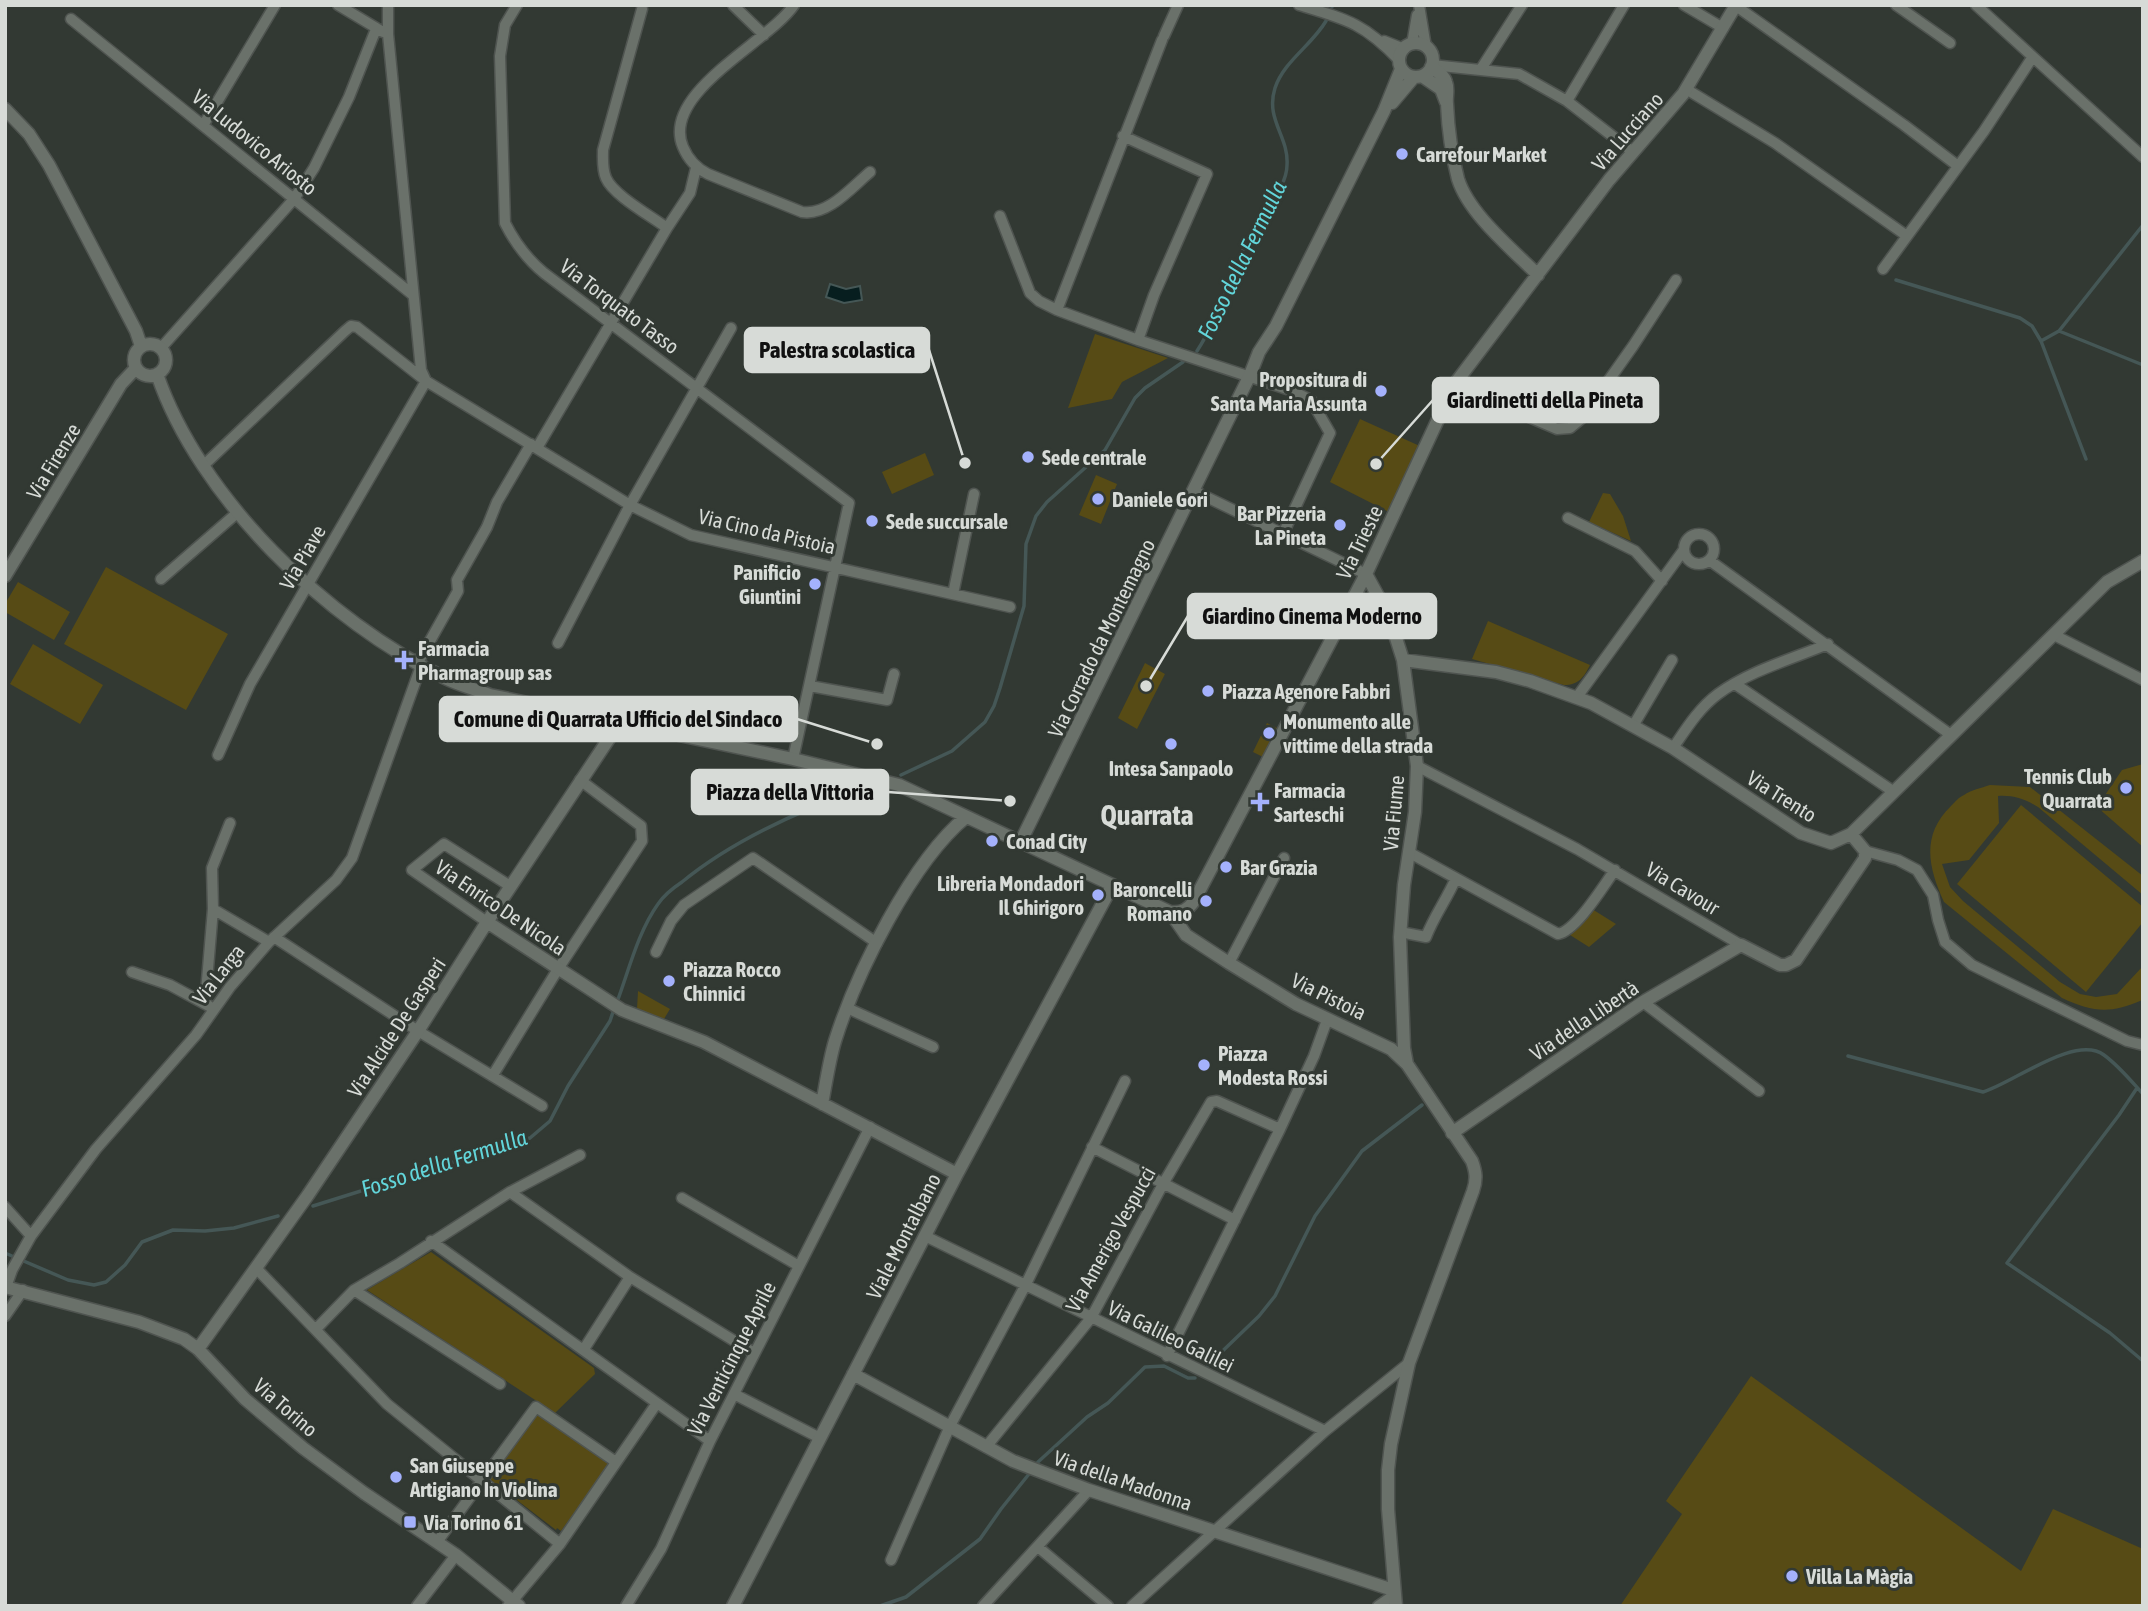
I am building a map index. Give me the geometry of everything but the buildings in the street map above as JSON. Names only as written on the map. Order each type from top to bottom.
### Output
[{"type":"street","points":[[204,124],[275,5]]},
{"type":"street","points":[[338,5],[388,34]]},
{"type":"street","points":[[388,5],[388,34],[413,295],[421,370],[426,381]]},
{"type":"street","name":"Via Torquato Tasso","points":[[517,5],[505,25],[500,56],[505,223],[515,242],[529,261],[849,503],[836,567]]},
{"type":"street","points":[[733,5],[764,35]]},
{"type":"street","points":[[794,5],[764,35],[719,71],[695,96],[684,113],[679,131],[680,140],[696,168],[811,214],[832,204],[870,173]]},
{"type":"street","points":[[1057,310],[1123,136],[1178,5]]},
{"type":"street","points":[[1299,5],[1344,19],[1404,56]]},
{"type":"street","points":[[1419,5],[1426,47],[1432,56],[1425,71]]},
{"type":"street","points":[[1419,5],[1404,56],[1407,75],[1425,71],[1481,69],[1519,74],[1567,101],[1633,152]]},
{"type":"street","points":[[1481,69],[1522,5]]},
{"type":"street","points":[[1567,101],[1624,5]]},
{"type":"street","points":[[1684,5],[1723,27]]},
{"type":"street","points":[[1896,5],[1950,43]]},
{"type":"street","points":[[1976,5],[2143,157]]},
{"type":"street","points":[[1736,6],[1958,166]]},
{"type":"street","name":"Via Lucciano","points":[[1538,275],[1609,180],[1686,89],[1736,6]]},
{"type":"street","points":[[642,9],[603,150],[602,165],[606,180],[613,189],[667,228]]},
{"type":"street","name":"Via Ludovico Ariosto","points":[[71,19],[413,295]]},
{"type":"street","points":[[161,348],[294,199],[314,168],[337,121],[376,29]]},
{"type":"street","points":[[1404,56],[1426,47]]},
{"type":"street","name":"Via Corrado da Montemagno","points":[[1020,843],[1194,491],[1259,352],[1276,326],[1384,111],[1404,56]]},
{"type":"street","points":[[1883,269],[2032,58]]},
{"type":"street","points":[[1425,71],[1441,89],[1446,102],[1457,172],[1468,200],[1493,230],[1538,275]]},
{"type":"street","name":"Via Corrado da Montemagno","points":[[1384,111],[1425,71]]},
{"type":"street","points":[[1686,89],[1775,143],[1908,236]]},
{"type":"street","points":[[5,109],[29,134],[49,165],[136,331],[141,346]]},
{"type":"street","points":[[1123,136],[1208,174],[1154,296],[1138,340]]},
{"type":"street","name":"Via Larga","points":[[6,1287],[13,1267],[32,1236],[96,1149],[178,1056],[210,1007],[272,939],[336,880],[352,859],[419,665],[458,591],[457,580],[487,527],[497,502],[612,323],[690,193],[696,168]]},
{"type":"street","points":[[1000,216],[1030,293],[1039,301],[1138,340],[1250,375],[1311,400],[1330,433],[1283,534]]},
{"type":"street","name":"Via Trieste","points":[[1170,912],[1184,911],[1194,901],[1366,574],[1454,385],[1538,275]]},
{"type":"street","points":[[1454,385],[1558,429],[1570,428],[1582,418],[1676,280]]},
{"type":"street","name":"Via Cino da Pistoia","points":[[204,465],[351,326],[357,327],[426,381],[630,505],[691,536],[1010,607]]},
{"type":"street","points":[[558,643],[630,505],[731,328]]},
{"type":"street","points":[[151,344],[161,348],[166,363],[157,374],[141,374],[136,368],[135,354],[141,346],[151,344]]},
{"type":"street","name":"Via Firenze","points":[[5,576],[121,384],[136,368]]},
{"type":"street","points":[[157,374],[174,417],[237,513],[308,585],[365,631],[419,665],[448,680],[490,695],[793,759],[899,785],[1170,912]]},
{"type":"street","name":"Via Piave","points":[[218,755],[250,684],[426,381]]},
{"type":"street","points":[[1194,491],[1366,574]]},
{"type":"street","points":[[953,594],[974,494]]},
{"type":"street","points":[[161,579],[237,513]]},
{"type":"street","points":[[1568,517],[1635,551],[1662,580]]},
{"type":"street","points":[[1577,697],[1684,551],[1690,538],[1703,535],[1714,547],[1709,560],[1700,564],[1687,558],[1684,551]]},
{"type":"street","points":[[1709,560],[1951,735]]},
{"type":"street","points":[[2143,561],[2107,582],[1852,834],[1865,851],[1898,859],[1917,870],[1933,895],[1945,943],[1972,965],[2127,1041],[2143,1045]]},
{"type":"street","points":[[793,759],[836,567]]},
{"type":"street","name":"Via Fiume","points":[[1366,574],[1389,616],[1403,660],[1417,766],[1415,812],[1400,932],[1403,1035],[1407,1064]]},
{"type":"street","points":[[2054,635],[2143,680]]},
{"type":"street","points":[[1673,748],[1694,717],[1718,694],[1828,644]]},
{"type":"street","name":"Via Trento","points":[[1403,660],[1496,672],[1577,697],[1673,748],[1801,833],[1831,843],[1852,834]]},
{"type":"street","points":[[1633,726],[1672,660]]},
{"type":"street","points":[[810,686],[887,700],[894,674]]},
{"type":"street","points":[[1735,684],[1894,792]]},
{"type":"street","name":"Via Alcide De Gasperi","points":[[198,1349],[418,1031],[486,922],[621,722]]},
{"type":"street","name":"Via Cavour","points":[[1417,766],[1615,870],[1741,945],[1780,965],[1796,960],[1865,858],[1865,851]]},
{"type":"street","points":[[493,1075],[558,969],[642,841],[641,826],[580,780]]},
{"type":"street","points":[[822,1104],[834,1043],[877,943],[926,859],[945,836],[966,817]]},
{"type":"street","points":[[132,972],[170,985],[210,1007],[212,868],[230,823]]},
{"type":"street","name":"Via Enrico De Nicola","points":[[510,886],[444,844],[412,870],[486,922],[622,1010],[704,1042],[957,1174]]},
{"type":"street","points":[[1410,853],[1558,934],[1563,933],[1588,908],[1615,870]]},
{"type":"street","points":[[656,952],[671,921],[684,905],[753,858],[877,943]]},
{"type":"street","points":[[1229,963],[1284,858]]},
{"type":"street","points":[[1400,932],[1426,937],[1430,924],[1445,903],[1456,878]]},
{"type":"street","name":"Viale Montalbano","points":[[733,1606],[957,1174],[1112,886]]},
{"type":"street","points":[[213,909],[272,939],[542,1106]]},
{"type":"street","name":"Via Pistoia","points":[[1170,912],[1186,934],[1229,963],[1296,1004],[1391,1049],[1407,1064],[1472,1161],[1476,1180],[1409,1363],[1391,1444],[1388,1509],[1394,1597]]},
{"type":"street","name":"Via della Libertà","points":[[1452,1133],[1643,1002],[1741,945]]},
{"type":"street","points":[[1643,1002],[1759,1091]]},
{"type":"street","points":[[847,1008],[933,1048]]},
{"type":"street","points":[[1167,1356],[1280,1129],[1314,1056],[1327,1020]]},
{"type":"street","points":[[891,1560],[950,1426],[1025,1286],[1125,1081]]},
{"type":"street","name":"Via Amerigo Vespucci","points":[[986,1447],[1091,1318],[1163,1184],[1211,1102],[1217,1101],[1280,1129]]},
{"type":"street","name":"Via Venticinque Aprile","points":[[626,1606],[662,1549],[710,1441],[870,1128]]},
{"type":"street","points":[[1092,1147],[1235,1220]]},
{"type":"street","points":[[316,1329],[354,1290],[510,1192],[580,1155]]},
{"type":"street","points":[[510,1192],[630,1277],[754,1353]]},
{"type":"street","points":[[682,1198],[799,1266]]},
{"type":"street","points":[[5,1208],[32,1236]]},
{"type":"street","name":"Via Galileo Galilei","points":[[925,1236],[1325,1431]]},
{"type":"street","points":[[431,1241],[710,1441]]},
{"type":"street","points":[[256,1268],[387,1404],[560,1544]]},
{"type":"street","points":[[584,1349],[630,1277]]},
{"type":"street","name":"Via Torino","points":[[6,1287],[139,1322],[184,1339],[198,1349],[245,1399],[303,1448],[456,1555],[513,1604]]},
{"type":"street","points":[[5,1316],[23,1290]]},
{"type":"street","points":[[354,1290],[500,1384]]},
{"type":"street","points":[[1132,1606],[1325,1431],[1409,1363]]},
{"type":"street","name":"Via della Madonna","points":[[853,1374],[1013,1461],[1394,1597]]},
{"type":"street","points":[[734,1394],[820,1438]]},
{"type":"street","points":[[513,1604],[560,1544],[657,1403]]},
{"type":"street","points":[[437,1542],[536,1407],[616,1462]]},
{"type":"street","points":[[983,1606],[1089,1490]]},
{"type":"street","points":[[1038,1547],[1108,1606]]},
{"type":"street","points":[[417,1606],[456,1555]]},
{"type":"street","points":[[1378,1606],[1394,1597]]},
{"type":"shaded area","points":[[1095,334],[1168,358],[1122,382],[1112,399],[1068,408]]},
{"type":"shaded area","points":[[1360,419],[1422,447],[1391,513],[1330,482]]},
{"type":"shaded area","points":[[925,453],[934,475],[892,494],[882,472]]},
{"type":"shaded area","name":"Daniele Gori","points":[[1096,475],[1117,484],[1101,524],[1079,515]]},
{"type":"shaded area","points":[[1603,493],[1610,494],[1623,516],[1631,541],[1589,522]]},
{"type":"shaded area","points":[[106,567],[228,634],[186,710],[64,644]]},
{"type":"shaded area","points":[[18,582],[70,612],[54,640],[5,612],[5,604]]},
{"type":"shaded area","points":[[1488,621],[1590,665],[1580,680],[1564,685],[1472,659]]},
{"type":"shaded area","points":[[33,644],[103,685],[80,724],[10,684]]},
{"type":"shaded area","points":[[1145,663],[1165,674],[1137,729],[1118,718]]},
{"type":"shaded area","points":[[1267,723],[1277,728],[1263,757],[1253,752]]},
{"type":"shaded area","name":"Tennis Club Quarrata","points":[[2143,764],[2143,847],[2097,807],[2122,770]]},
{"type":"shaded area","points":[[1990,785],[2030,787],[2143,876],[2143,895],[2038,807],[2019,798],[2003,796],[1998,796],[1999,823],[1969,860],[1942,864],[1950,887],[2060,982],[2080,994],[2096,997],[2117,994],[2143,966],[2143,999],[2119,1008],[2101,1010],[2062,998],[1944,902],[1931,864],[1931,840],[1935,828],[1941,817],[1959,798]]},
{"type":"shaded area","points":[[2021,805],[2143,907],[2143,922],[2086,992],[1957,884]]},
{"type":"shaded area","points":[[1592,909],[1616,924],[1589,947],[1570,935]]},
{"type":"shaded area","points":[[638,991],[670,1009],[664,1019],[637,1009]]},
{"type":"shaded area","points":[[431,1252],[594,1368],[595,1374],[555,1413],[367,1290]]},
{"type":"shaded area","points":[[1751,1376],[2021,1571],[2053,1509],[2143,1549],[2143,1606],[1620,1606],[1682,1514],[1666,1501]]},
{"type":"shaded area","points":[[537,1411],[610,1463],[561,1531],[557,1528],[556,1530],[488,1478]]},
{"type":"water","points":[[830,284],[846,289],[860,286],[862,300],[844,303],[826,297]]},
{"type":"waterway","name":"Fosso della Fermulla","points":[[1197,351],[1215,318],[1245,246],[1278,193],[1285,176],[1287,155],[1273,109],[1275,88],[1291,61],[1326,21]]},
{"type":"waterway","points":[[2041,341],[2059,331],[2143,225]]},
{"type":"waterway","points":[[1896,280],[2020,318],[2032,326],[2041,341],[2086,459]]},
{"type":"waterway","points":[[2059,331],[2143,365]]},
{"type":"waterway","name":"Fosso della Fermulla","points":[[901,775],[952,751],[985,722],[994,706],[1024,606],[1026,544],[1036,516],[1047,502],[1105,450],[1135,398],[1183,362]]},
{"type":"waterway","name":"Fosso della Fermulla","points":[[617,1002],[645,927],[658,904],[669,892],[746,839],[818,805],[866,787]]},
{"type":"waterway","name":"Fosso della Fermulla","points":[[313,1206],[530,1138],[550,1121],[568,1086],[610,1021],[614,1009]]},
{"type":"waterway","points":[[1848,1056],[1983,1092],[2061,1055],[2092,1050],[2109,1059],[2143,1094]]},
{"type":"waterway","points":[[2137,1088],[2007,1263],[2110,1333],[2143,1361]]},
{"type":"waterway","points":[[1208,1365],[1259,1316],[1275,1296],[1315,1216],[1362,1151],[1422,1105]]},
{"type":"waterway","name":"Fosso della Fermulla","points":[[5,1253],[68,1280],[94,1285],[106,1282],[125,1265],[142,1242],[173,1230],[234,1228],[278,1216]]},
{"type":"waterway","points":[[1038,1462],[1087,1417],[1108,1403],[1145,1367],[1164,1366],[1188,1378],[1195,1378]]},
{"type":"waterway","points":[[880,1606],[906,1597],[980,1539],[1029,1474]]},
{"type":"place","name":"Carrefour Market","points":[[1402,154]]},
{"type":"place","name":"Propositura di Santa Maria Assunta","points":[[1381,391]]},
{"type":"place","name":"Sede centrale","points":[[1028,457]]},
{"type":"place","name":"Palestra scolastica","points":[[965,463]]},
{"type":"place","name":"Giardinetti della Pineta","points":[[1376,464]]},
{"type":"place","name":"Daniele Gori","points":[[1098,499]]},
{"type":"place","name":"Sede succursale","points":[[872,521]]},
{"type":"place","name":"Bar Pizzeria La Pineta","points":[[1340,525]]},
{"type":"place","name":"Panificio Giuntini","points":[[815,584]]},
{"type":"place","name":"Farmacia Pharmagroup sas","points":[[404,660]]},
{"type":"place","name":"Giardino Cinema Moderno","points":[[1146,686]]},
{"type":"place","name":"Piazza Agenore Fabbri","points":[[1208,691]]},
{"type":"place","name":"Monumento alle vittime della strada","points":[[1269,733]]},
{"type":"place","name":"Comune di Quarrata Ufficio del Sindaco","points":[[877,744]]},
{"type":"place","name":"Intesa Sanpaolo","points":[[1171,744]]},
{"type":"place","name":"Tennis Club Quarrata","points":[[2126,788]]},
{"type":"place","name":"Piazza della Vittoria","points":[[1010,801]]},
{"type":"place","name":"Farmacia Sarteschi","points":[[1260,802]]},
{"type":"place","name":"Conad City","points":[[992,841]]},
{"type":"place","name":"Bar Grazia","points":[[1226,867]]},
{"type":"place","name":"Libreria Mondadori Il Ghirigoro","points":[[1098,895]]},
{"type":"place","name":"Baroncelli Romano","points":[[1206,901]]},
{"type":"place","name":"Piazza Rocco Chinnici","points":[[669,981]]},
{"type":"place","name":"Piazza Modesta Rossi","points":[[1204,1065]]},
{"type":"place","name":"San Giuseppe Artigiano In Violina","points":[[396,1477]]},
{"type":"place","name":"Via Torino 61","points":[[410,1522]]},
{"type":"place","name":"Villa La Màgia","points":[[1792,1576]]},
{"type":"district","name":"Quarrata","points":[[1147,815]]}]
